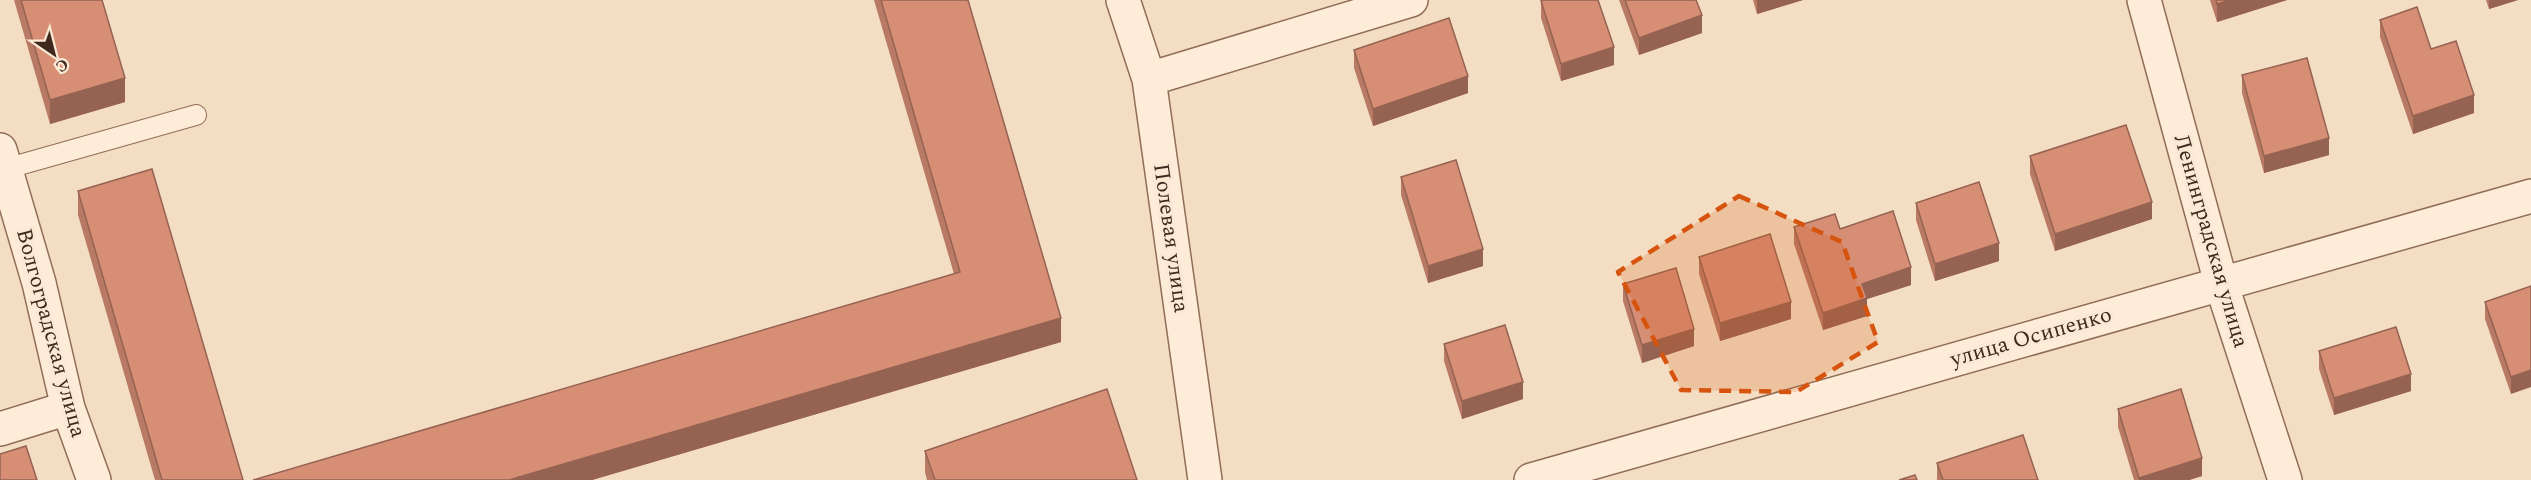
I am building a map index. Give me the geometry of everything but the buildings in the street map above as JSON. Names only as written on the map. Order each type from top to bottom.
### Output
[{"type":"street","name":"Полевая улица","points":[[1123,0],[1149,79],[1205,480]]},
{"type":"street","points":[[1149,79],[1411,0]]},
{"type":"street","name":"Ленинградская улица","points":[[2144,0],[2221,283],[2285,480]]},
{"type":"street","name":"Волгоградская улица","points":[[3,159],[39,283],[68,408],[94,480]]},
{"type":"street","name":"улица Осипенко","points":[[1531,480],[2531,196]]},
{"type":"street","points":[[0,429],[68,408]]},
{"type":"lane","points":[[3,159],[196,115]]},
{"type":"highlighted area","points":[[1739,196],[1842,242],[1878,342],[1796,392],[1681,390],[1618,272]]}]
